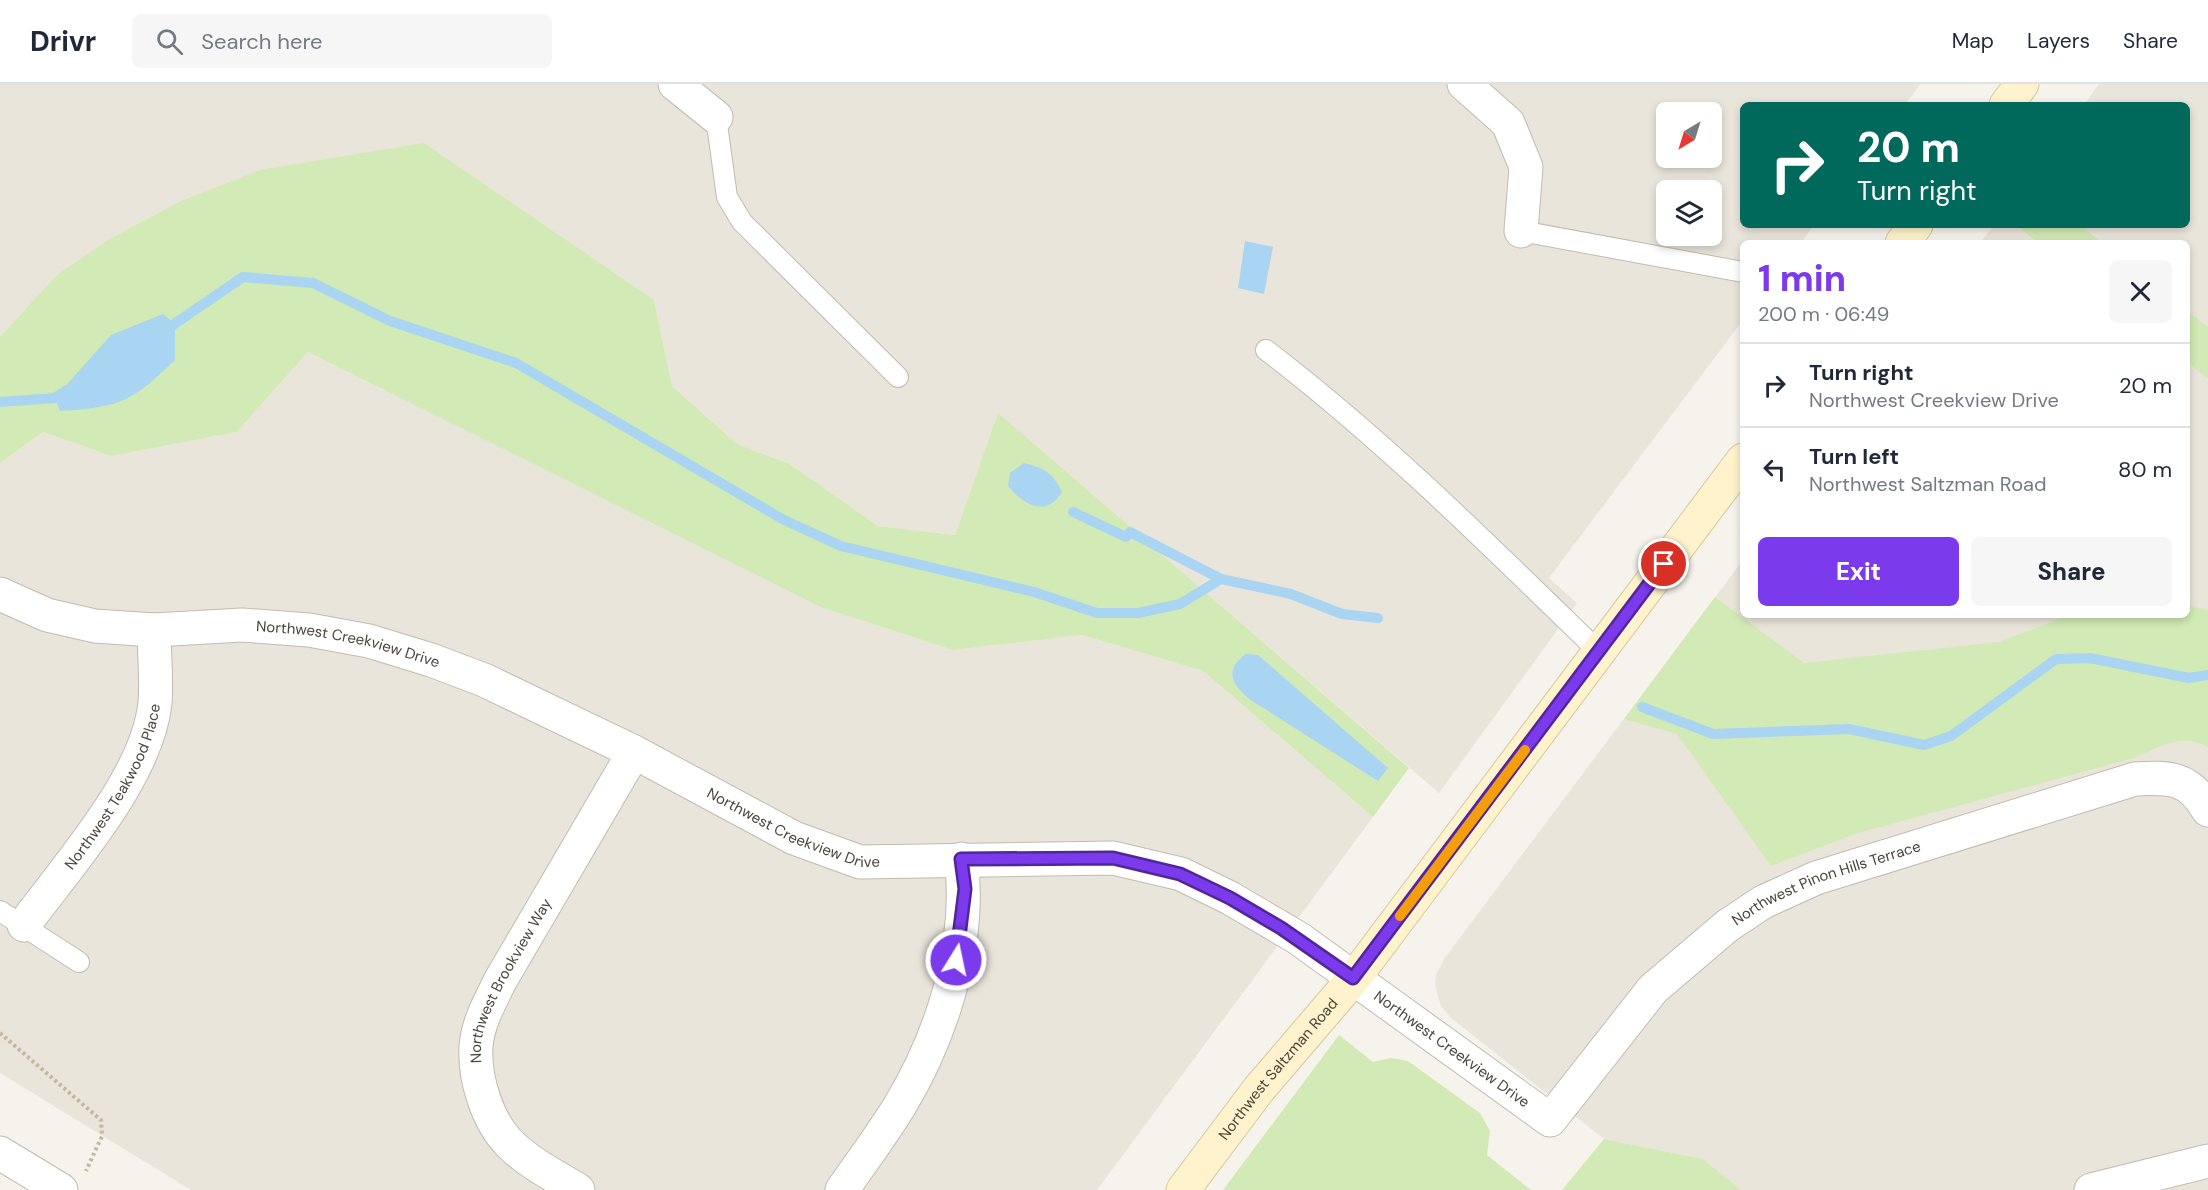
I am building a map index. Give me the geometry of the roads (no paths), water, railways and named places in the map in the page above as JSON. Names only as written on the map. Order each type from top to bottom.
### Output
[{"type":"main road","points":[[2008,102],[2022,84]]},
{"type":"main road","points":[[1904,240],[1914,228]]},
{"type":"main road","name":"Northwest Saltzman Road","points":[[1183,1190],[1259,1089],[1353,978],[1740,464]]},
{"type":"street","points":[[675,84],[716,117]]},
{"type":"street","points":[[1464,84],[1508,123],[1526,167],[1521,231]]},
{"type":"street","name":"Northwest Creekview Drive","points":[[0,594],[47,615],[94,627],[154,630],[242,626],[309,630],[369,641],[431,660],[484,680],[634,752],[794,838],[824,851],[860,862],[1113,858],[1180,874],[1230,898],[1288,932],[1550,1120]]},
{"type":"street","name":"Northwest Teakwood Place","points":[[12,918],[122,791],[142,751],[155,704],[154,630]]},
{"type":"street","name":"Northwest Brookview Way","points":[[578,1190],[539,1167],[509,1143],[491,1118],[479,1080],[476,1046],[484,1014],[500,981],[634,752]]},
{"type":"street","name":"Northwest Pinon Hills Terrace","points":[[1550,1120],[1653,989],[1727,926],[1763,902],[1816,878],[2135,779],[2160,778],[2184,783],[2198,792],[2208,810]]},
{"type":"street","points":[[842,1190],[899,1107],[921,1067],[937,1026],[948,994],[960,943],[965,889],[961,859]]},
{"type":"street","points":[[0,1153],[73,1181]]},
{"type":"street","points":[[2091,1190],[2208,1161]]},
{"type":"lane","points":[[716,117],[727,197],[742,222],[898,378]]},
{"type":"lane","points":[[1521,231],[1740,271]]},
{"type":"lane","points":[[1266,350],[1315,388],[1475,531],[1599,652]]},
{"type":"lane","points":[[12,918],[80,962]]},
{"type":"water","points":[[1245,241],[1273,247],[1264,294],[1238,288]]},
{"type":"water","points":[[163,314],[175,324],[175,360],[147,385],[124,400],[98,407],[60,411],[55,398],[111,335]]},
{"type":"water","points":[[1024,463],[1042,469],[1055,480],[1062,492],[1056,500],[1042,507],[1035,506],[1014,493],[1008,486],[1010,473]]},
{"type":"water","points":[[1246,654],[1258,655],[1388,768],[1378,781],[1249,699],[1234,682],[1232,676],[1235,666]]},
{"type":"waterway","points":[[164,331],[243,277],[313,283],[390,321],[516,363],[784,520],[841,546],[1034,592],[1097,613],[1138,613],[1180,604],[1221,579],[1291,594],[1342,614],[1378,618]]},
{"type":"waterway","points":[[0,402],[55,398],[67,390]]},
{"type":"waterway","points":[[1073,512],[1126,537],[1130,532],[1221,579]]},
{"type":"waterway","points":[[1642,707],[1713,734],[1849,729],[1924,745],[1951,736],[2056,659],[2090,658],[2189,678],[2208,675]]}]
